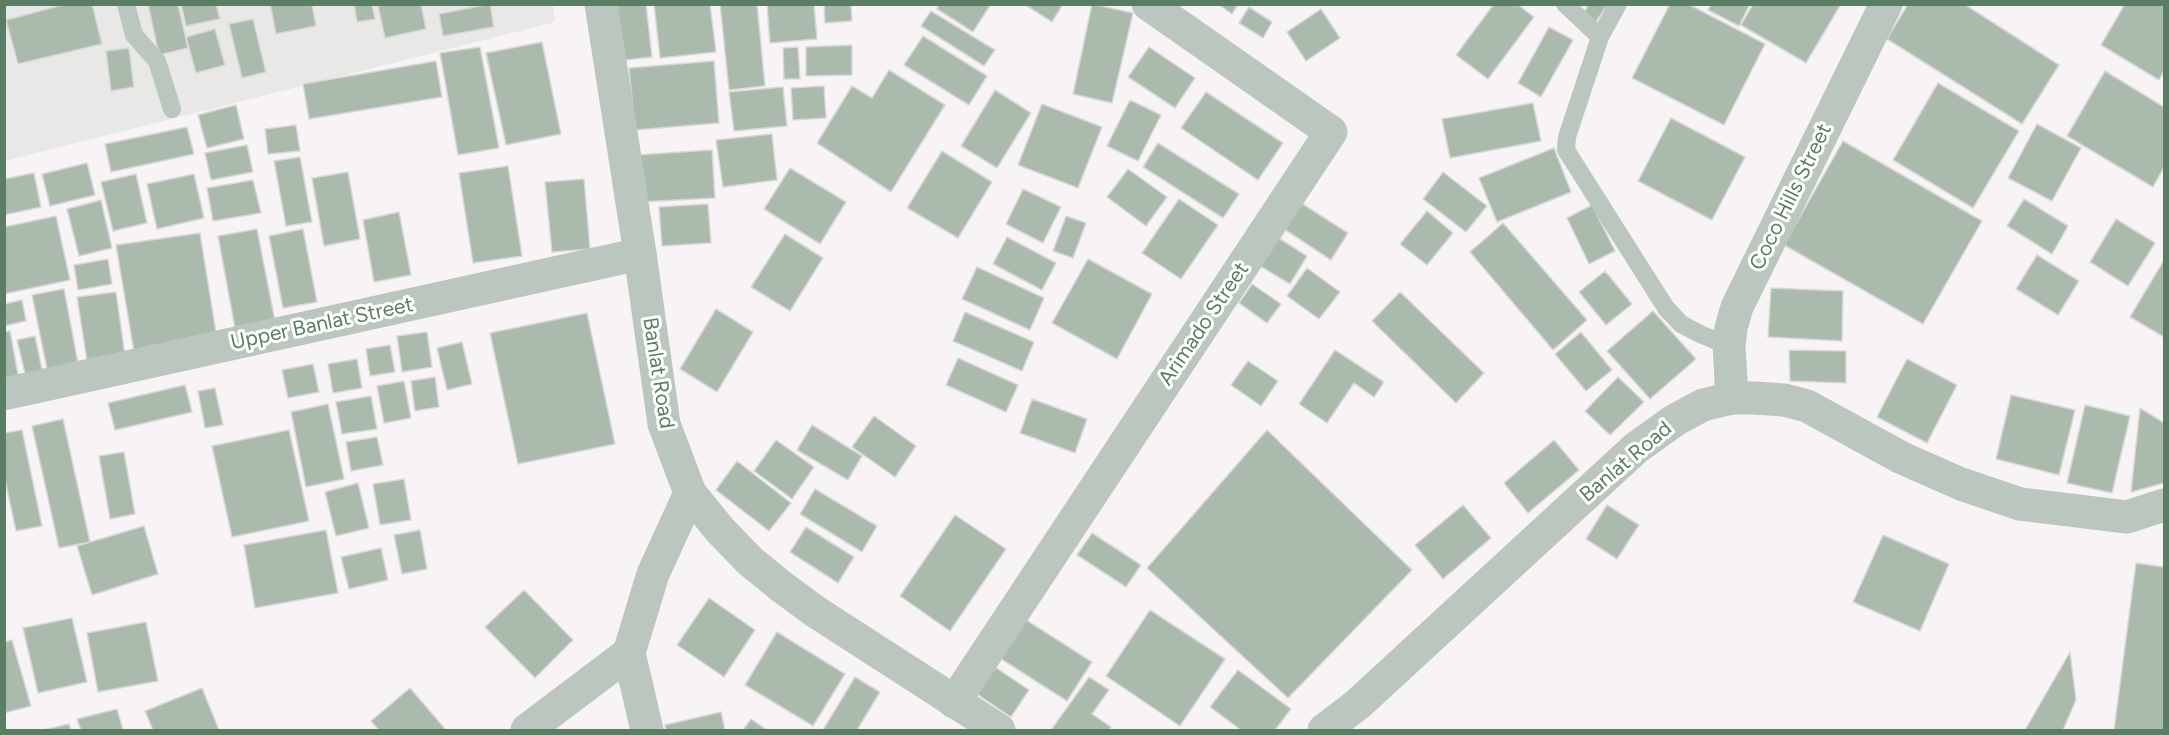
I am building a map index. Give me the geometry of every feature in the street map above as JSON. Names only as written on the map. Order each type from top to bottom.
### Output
[{"type":"street","name":"Banlat Road","points":[[601,4],[664,424],[690,492],[720,530],[750,561],[782,587],[816,612],[999,730]]},
{"type":"street","name":"Arimado Street","points":[[954,702],[1331,132],[1149,4]]},
{"type":"street","name":"Coco Hills Street","points":[[1732,398],[1729,346],[1737,308],[1886,4]]},
{"type":"street","name":"Upper Banlat Street","points":[[4,394],[640,254]]},
{"type":"street","name":"Banlat Road","points":[[1324,730],[1358,704],[1636,448],[1675,420],[1702,405],[1732,398],[1784,400],[1807,406],[1912,462],[1961,484],[2020,504],[2127,518],[2164,505]]},
{"type":"street","points":[[647,730],[629,653],[653,574],[690,492]]},
{"type":"street","points":[[527,730],[629,653]]},
{"type":"lane","points":[[126,4],[134,35],[157,61],[172,109]]},
{"type":"lane","points":[[1565,4],[1600,37]]},
{"type":"lane","points":[[1618,4],[1600,37],[1568,137],[1566,150],[1666,308],[1681,324],[1729,346]]},
{"type":"shaded area","points":[[5,5],[553,5],[555,22],[5,161]]},
{"type":"building","points":[[66,4],[92,4],[102,44],[18,64],[6,20]]},
{"type":"building","points":[[148,4],[178,4],[188,48],[159,55]]},
{"type":"building","points":[[181,4],[216,4],[220,19],[186,26]]},
{"type":"building","points":[[270,4],[312,4],[316,26],[276,34]]},
{"type":"building","points":[[354,4],[372,4],[375,19],[357,22]]},
{"type":"building","points":[[421,4],[426,29],[385,38],[378,6]]},
{"type":"building","points":[[490,4],[494,27],[443,36],[439,14]]},
{"type":"building","points":[[610,4],[646,4],[652,57],[617,61]]},
{"type":"building","points":[[654,4],[710,4],[716,52],[660,58]]},
{"type":"building","points":[[720,4],[757,4],[765,86],[729,90]]},
{"type":"building","points":[[767,4],[814,4],[817,39],[770,43]]},
{"type":"building","points":[[824,4],[851,4],[852,21],[825,23]]},
{"type":"building","points":[[939,4],[991,4],[973,32],[937,9]]},
{"type":"building","points":[[1024,4],[1063,4],[1052,22]]},
{"type":"building","points":[[1092,4],[1133,13],[1112,103],[1073,94]]},
{"type":"building","points":[[1218,4],[1238,4],[1232,14]]},
{"type":"building","points":[[1494,4],[1517,4],[1534,17],[1488,79],[1456,55]]},
{"type":"building","points":[[1589,4],[1608,4],[1595,23],[1583,14]]},
{"type":"building","points":[[1670,4],[1688,4],[1765,44],[1724,125],[1632,78]]},
{"type":"building","points":[[1711,4],[1750,4],[1739,26],[1708,10]]},
{"type":"building","points":[[1753,4],[1841,4],[1806,63],[1741,25]]},
{"type":"building","points":[[1908,4],[1964,4],[2059,65],[2022,124],[1887,39]]},
{"type":"building","points":[[2125,4],[2161,4],[2164,7],[2164,70],[2159,80],[2101,45]]},
{"type":"building","points":[[1249,7],[1272,22],[1263,38],[1239,23]]},
{"type":"building","points":[[1321,9],[1340,38],[1306,61],[1287,32]]},
{"type":"building","points":[[931,11],[995,50],[984,66],[921,26]]},
{"type":"building","points":[[253,19],[266,72],[242,78],[229,24]]},
{"type":"building","points":[[1549,27],[1573,40],[1541,97],[1518,83]]},
{"type":"building","points":[[215,29],[225,65],[196,73],[186,37]]},
{"type":"building","points":[[923,36],[987,76],[969,105],[904,65]]},
{"type":"building","points":[[542,42],[561,134],[506,145],[486,53]]},
{"type":"building","points":[[852,45],[852,75],[806,76],[806,47]]},
{"type":"building","points":[[480,47],[499,148],[458,155],[440,53]]},
{"type":"building","points":[[798,47],[800,79],[784,79],[783,48]]},
{"type":"building","points":[[1149,47],[1195,78],[1175,108],[1128,77]]},
{"type":"building","points":[[129,48],[134,87],[111,91],[106,51]]},
{"type":"building","points":[[436,61],[442,97],[309,119],[303,84]]},
{"type":"building","points":[[714,61],[719,123],[635,130],[629,68]]},
{"type":"building","points":[[889,70],[945,105],[891,192],[817,143],[852,86],[872,98]]},
{"type":"building","points":[[2105,71],[2164,107],[2164,167],[2153,187],[2067,136]]},
{"type":"building","points":[[1938,83],[2019,131],[1973,208],[1893,160]]},
{"type":"building","points":[[824,86],[826,118],[793,120],[791,88]]},
{"type":"building","points":[[783,87],[787,126],[734,131],[729,92]]},
{"type":"building","points":[[995,90],[1031,113],[997,168],[961,146]]},
{"type":"building","points":[[1206,92],[1283,143],[1258,180],[1181,128]]},
{"type":"building","points":[[1130,100],[1161,115],[1138,161],[1107,146]]},
{"type":"building","points":[[1533,103],[1541,141],[1450,158],[1442,119]]},
{"type":"building","points":[[1042,104],[1102,127],[1078,188],[1018,165]]},
{"type":"building","points":[[236,105],[244,139],[207,148],[198,115]]},
{"type":"building","points":[[1671,118],[1745,157],[1712,220],[1638,181]]},
{"type":"building","points":[[2037,124],[2081,148],[2052,201],[2008,178]]},
{"type":"building","points":[[296,125],[300,151],[268,154],[265,129]]},
{"type":"building","points":[[187,127],[194,154],[111,172],[105,144]]},
{"type":"building","points":[[772,134],[777,180],[723,187],[716,140]]},
{"type":"building","points":[[1843,141],[1982,221],[1923,324],[1784,245]]},
{"type":"building","points":[[1158,143],[1239,194],[1223,218],[1143,167]]},
{"type":"building","points":[[247,145],[253,172],[211,180],[205,153]]},
{"type":"building","points":[[1554,148],[1571,192],[1497,222],[1479,178]]},
{"type":"building","points":[[712,150],[715,198],[639,202],[636,155]]},
{"type":"building","points":[[942,151],[992,182],[958,238],[907,208]]},
{"type":"building","points":[[300,157],[312,222],[286,226],[274,161]]},
{"type":"building","points":[[87,163],[95,195],[50,206],[42,174]]},
{"type":"building","points":[[508,166],[522,256],[473,263],[459,173]]},
{"type":"building","points":[[790,168],[846,202],[820,244],[764,209]]},
{"type":"building","points":[[1128,169],[1167,197],[1146,226],[1107,197]]},
{"type":"building","points":[[348,172],[360,239],[324,246],[312,178]]},
{"type":"building","points":[[1443,172],[1487,206],[1466,232],[1423,199]]},
{"type":"building","points":[[34,173],[41,207],[4,215],[4,179]]},
{"type":"building","points":[[136,174],[147,223],[113,231],[101,182]]},
{"type":"building","points":[[194,174],[204,218],[157,229],[147,184]]},
{"type":"building","points":[[584,179],[590,249],[552,252],[545,182]]},
{"type":"building","points":[[253,180],[261,213],[213,221],[207,188]]},
{"type":"building","points":[[1023,189],[1061,207],[1043,243],[1006,224]]},
{"type":"building","points":[[1179,199],[1218,225],[1181,279],[1142,253]]},
{"type":"building","points":[[2024,199],[2068,226],[2052,254],[2007,226]]},
{"type":"building","points":[[101,200],[112,248],[79,256],[67,209]]},
{"type":"building","points":[[1301,203],[1348,233],[1331,260],[1284,229]]},
{"type":"building","points":[[708,204],[711,243],[662,246],[659,207]]},
{"type":"building","points":[[1592,205],[1615,251],[1589,264],[1567,218]]},
{"type":"building","points":[[1427,211],[1453,233],[1427,265],[1400,244]]},
{"type":"building","points":[[399,212],[411,275],[374,282],[363,220]]},
{"type":"building","points":[[56,216],[70,280],[4,294],[4,227]]},
{"type":"building","points":[[1066,216],[1086,223],[1073,258],[1053,251]]},
{"type":"building","points":[[2116,219],[2155,243],[2128,286],[2090,262]]},
{"type":"building","points":[[1503,223],[1587,320],[1553,350],[1470,252]]},
{"type":"building","points":[[257,229],[275,321],[235,328],[218,236]]},
{"type":"building","points":[[303,229],[317,302],[283,308],[269,236]]},
{"type":"building","points":[[200,233],[217,339],[134,352],[116,245]]},
{"type":"building","points":[[785,234],[823,258],[790,311],[751,287]]},
{"type":"building","points":[[1272,234],[1307,256],[1290,284],[1255,263]]},
{"type":"building","points":[[1007,237],[1056,263],[1042,290],[993,264]]},
{"type":"building","points":[[2037,255],[2079,281],[2058,315],[2016,289]]},
{"type":"building","points":[[108,259],[112,284],[78,290],[74,265]]},
{"type":"building","points":[[1088,259],[1152,294],[1117,359],[1052,323]]},
{"type":"building","points":[[2164,260],[2164,337],[2130,317]]},
{"type":"building","points":[[977,267],[1044,298],[1030,330],[962,299]]},
{"type":"building","points":[[1307,268],[1340,292],[1319,319],[1287,296]]},
{"type":"building","points":[[1605,271],[1632,304],[1606,325],[1579,292]]},
{"type":"building","points":[[1252,284],[1281,304],[1267,323],[1239,303]]},
{"type":"building","points":[[1771,288],[1843,291],[1842,341],[1768,337]]},
{"type":"building","points":[[64,289],[78,363],[47,369],[32,295]]},
{"type":"building","points":[[116,292],[125,356],[87,361],[77,297]]},
{"type":"building","points":[[1400,292],[1484,373],[1456,403],[1372,321]]},
{"type":"building","points":[[22,300],[26,321],[4,326],[4,304]]},
{"type":"building","points":[[716,309],[753,332],[717,392],[680,369]]},
{"type":"building","points":[[1653,311],[1696,359],[1650,399],[1607,351]]},
{"type":"building","points":[[965,312],[1034,342],[1022,371],[953,341]]},
{"type":"building","points":[[587,313],[615,444],[518,464],[490,333]]},
{"type":"building","points":[[10,331],[19,380],[4,383],[4,332]]},
{"type":"building","points":[[427,332],[432,367],[402,372],[397,336]]},
{"type":"building","points":[[1581,332],[1612,370],[1586,391],[1555,354]]},
{"type":"building","points":[[35,336],[43,374],[26,378],[17,340]]},
{"type":"building","points":[[462,342],[472,384],[447,390],[437,348]]},
{"type":"building","points":[[390,345],[395,372],[370,376],[366,349]]},
{"type":"building","points":[[1335,350],[1384,382],[1374,397],[1354,383],[1327,423],[1299,404]]},
{"type":"building","points":[[1789,350],[1846,351],[1846,383],[1790,381]]},
{"type":"building","points":[[958,358],[1018,385],[1006,412],[946,385]]},
{"type":"building","points":[[357,359],[362,388],[333,393],[328,364]]},
{"type":"building","points":[[1907,359],[1957,385],[1927,443],[1877,417]]},
{"type":"building","points":[[1248,361],[1278,381],[1261,406],[1231,385]]},
{"type":"building","points":[[313,364],[319,392],[288,398],[282,370]]},
{"type":"building","points":[[435,377],[439,407],[415,411],[411,381]]},
{"type":"building","points":[[1618,377],[1644,402],[1610,435],[1585,411]]},
{"type":"building","points":[[404,381],[411,418],[384,423],[377,386]]},
{"type":"building","points":[[185,385],[192,412],[115,430],[108,403]]},
{"type":"building","points":[[215,388],[223,425],[205,428],[198,391]]},
{"type":"building","points":[[2011,395],[2075,410],[2059,475],[1996,459]]},
{"type":"building","points":[[371,396],[377,429],[342,434],[336,402]]},
{"type":"building","points":[[1032,399],[1087,419],[1075,453],[1020,433]]},
{"type":"building","points":[[328,404],[344,479],[306,487],[291,412]]},
{"type":"building","points":[[2085,405],[2130,416],[2112,493],[2067,483]]},
{"type":"building","points":[[2140,408],[2164,423],[2164,483],[2131,492]]},
{"type":"building","points":[[874,416],[916,446],[895,477],[852,447]]},
{"type":"building","points":[[63,419],[90,542],[59,548],[32,426]]},
{"type":"building","points":[[812,425],[862,456],[848,480],[797,450]]},
{"type":"building","points":[[22,430],[42,526],[16,531],[4,475],[4,433]]},
{"type":"building","points":[[289,430],[309,521],[232,537],[212,446]]},
{"type":"building","points":[[1267,430],[1412,570],[1288,698],[1147,568]]},
{"type":"building","points":[[377,437],[383,465],[351,471],[346,442]]},
{"type":"building","points":[[776,440],[814,467],[792,499],[754,471]]},
{"type":"building","points":[[1554,440],[1579,470],[1528,513],[1504,483]]},
{"type":"building","points":[[124,452],[135,514],[110,519],[99,456]]},
{"type":"building","points":[[737,461],[791,503],[769,531],[716,490]]},
{"type":"building","points":[[404,479],[411,520],[380,525],[373,484]]},
{"type":"building","points":[[358,483],[369,528],[336,536],[325,492]]},
{"type":"building","points":[[815,489],[877,526],[862,552],[800,514]]},
{"type":"building","points":[[1463,505],[1491,538],[1443,579],[1415,545]]},
{"type":"building","points":[[1607,505],[1639,525],[1617,559],[1586,539]]},
{"type":"building","points":[[955,515],[1006,549],[950,631],[900,596]]},
{"type":"building","points":[[144,526],[158,574],[92,595],[77,546]]},
{"type":"building","points":[[806,527],[854,557],[838,583],[790,552]]},
{"type":"building","points":[[326,530],[338,593],[255,608],[244,545]]},
{"type":"building","points":[[420,530],[427,569],[402,574],[394,535]]},
{"type":"building","points":[[1092,533],[1141,565],[1126,587],[1077,555]]},
{"type":"building","points":[[1883,535],[1949,564],[1920,631],[1853,602]]},
{"type":"building","points":[[381,548],[388,580],[349,589],[341,557]]},
{"type":"building","points":[[2136,563],[2164,567],[2164,730],[2114,730]]},
{"type":"building","points":[[524,590],[573,640],[535,678],[485,627]]},
{"type":"building","points":[[709,598],[755,630],[724,677],[677,645]]},
{"type":"building","points":[[1150,610],[1225,659],[1180,726],[1106,676]]},
{"type":"building","points":[[72,618],[87,682],[38,693],[23,628]]},
{"type":"building","points":[[1023,618],[1092,662],[1067,701],[998,657]]},
{"type":"building","points":[[146,622],[158,681],[98,692],[87,633]]},
{"type":"building","points":[[777,632],[845,674],[813,726],[745,685]]},
{"type":"building","points":[[12,640],[31,706],[4,713],[4,642]]},
{"type":"building","points":[[2070,652],[2076,700],[2063,730],[2025,730]]},
{"type":"building","points":[[989,663],[1029,690],[1011,717],[971,690]]},
{"type":"building","points":[[1238,670],[1291,709],[1275,730],[1241,730],[1210,707]]},
{"type":"building","points":[[855,677],[880,692],[857,730],[823,730]]},
{"type":"building","points":[[1089,677],[1109,690],[1092,714],[1111,727],[1109,730],[1051,730]]},
{"type":"building","points":[[202,688],[219,730],[153,730],[145,711]]},
{"type":"building","points":[[410,688],[446,730],[379,730],[371,721]]},
{"type":"building","points":[[117,709],[123,730],[81,730],[77,719]]},
{"type":"building","points":[[721,712],[725,730],[666,730],[665,725]]},
{"type":"building","points":[[751,719],[767,730],[743,730]]},
{"type":"building","points":[[69,724],[71,730],[43,730]]}]
